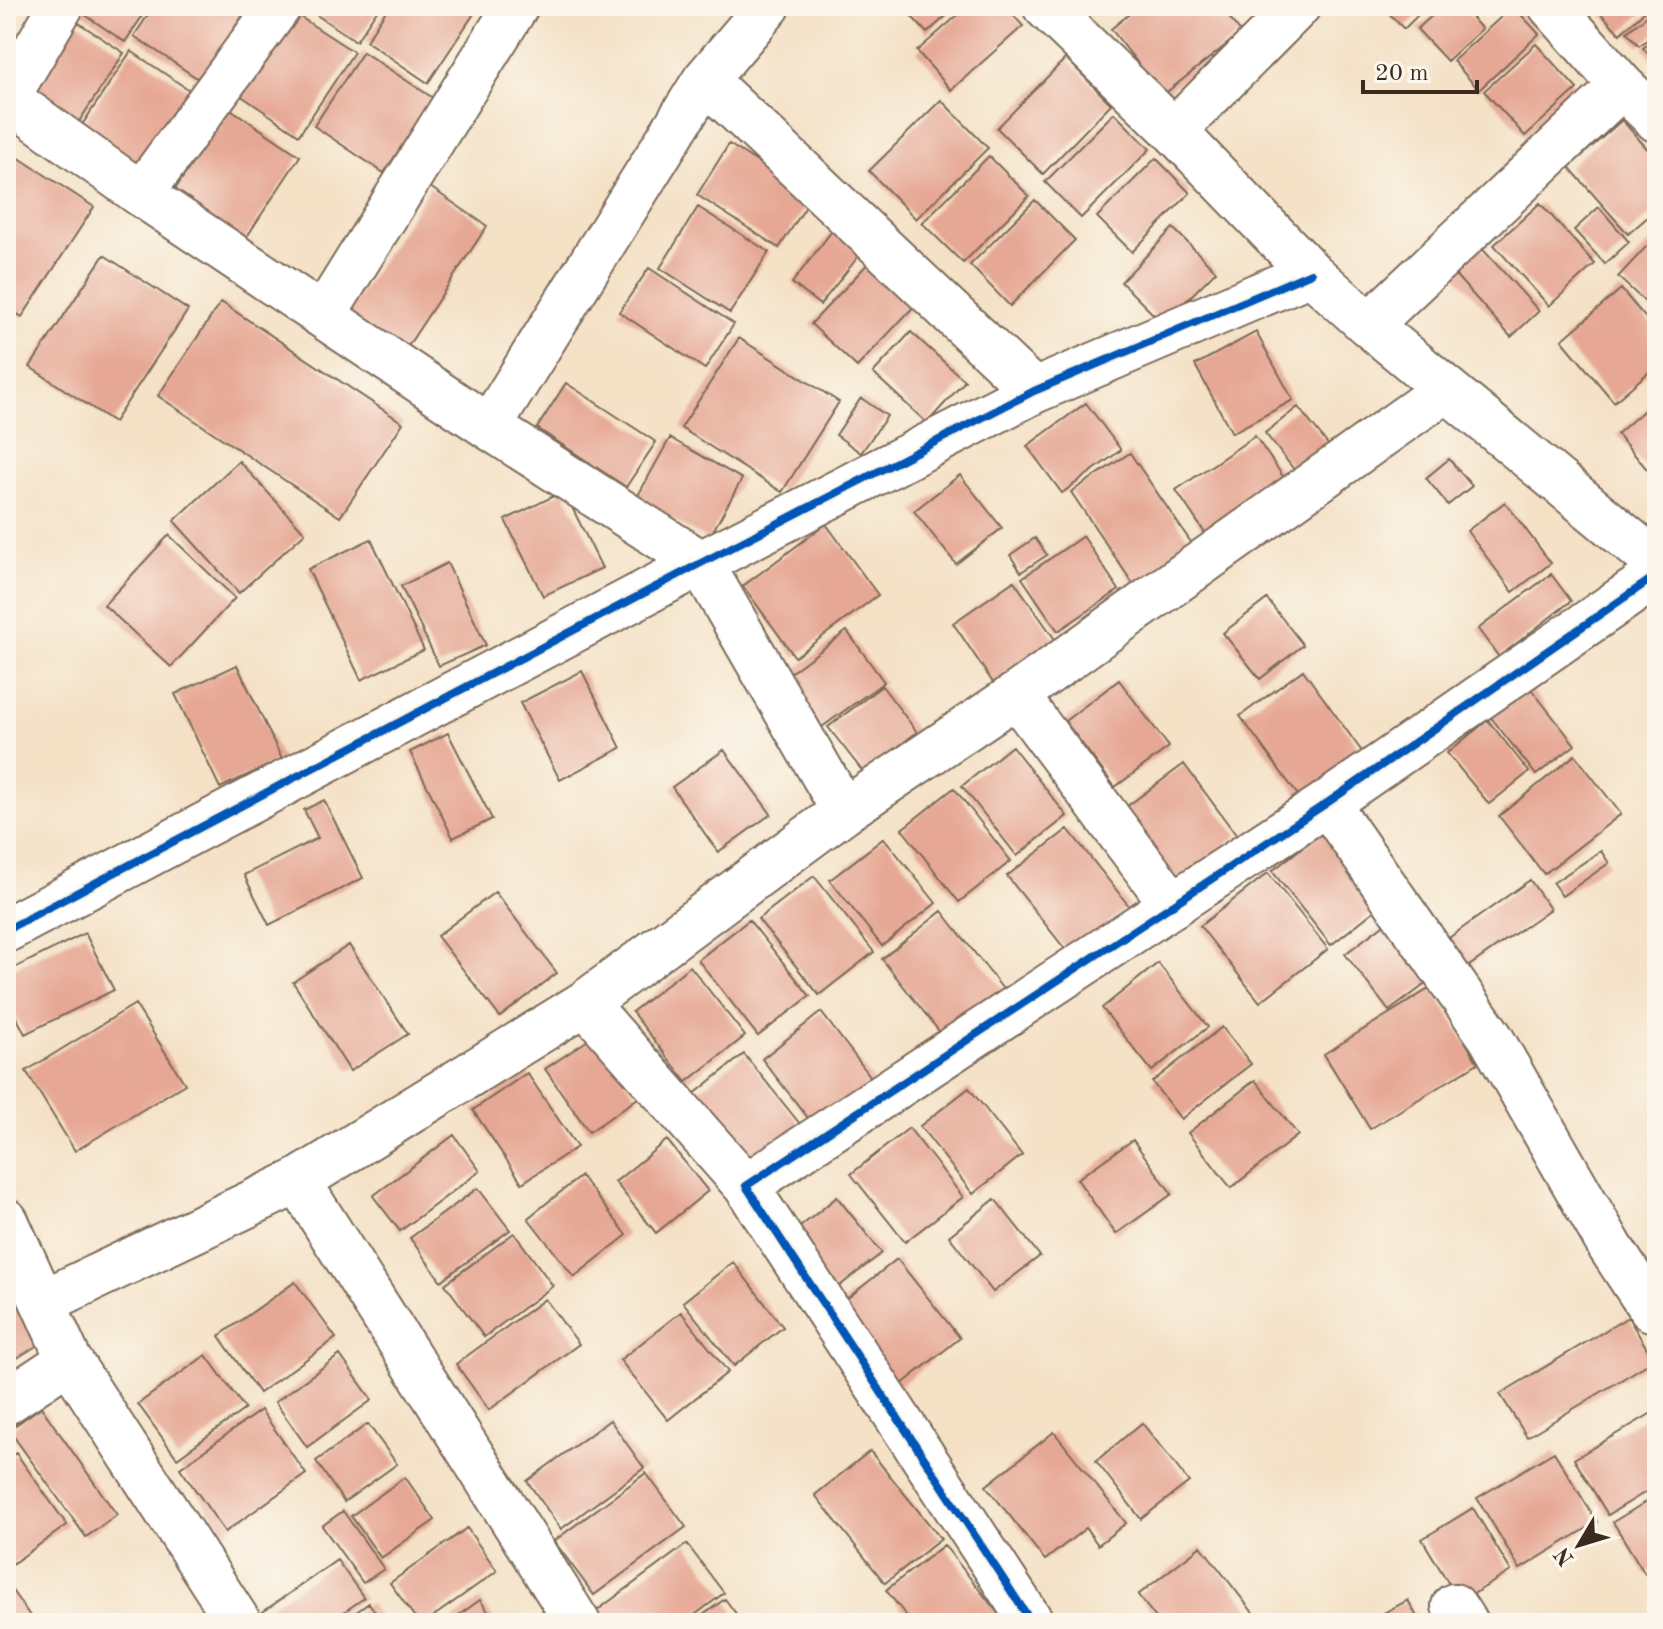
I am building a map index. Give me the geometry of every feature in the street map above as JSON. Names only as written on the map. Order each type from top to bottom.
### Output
[{"type":"street","points":[[6,110],[6,98],[61,6]]},
{"type":"street","points":[[141,194],[279,6]]},
{"type":"street","points":[[323,316],[516,6]]},
{"type":"street","points":[[489,427],[705,80],[768,6]]},
{"type":"street","points":[[1045,6],[1174,131],[1311,273],[1445,390],[1657,563]]},
{"type":"street","points":[[1174,131],[1298,6]]},
{"type":"street","points":[[1551,6],[1622,86],[1657,120]]},
{"type":"street","points":[[705,80],[1034,391]]},
{"type":"street","points":[[1369,325],[1622,86]]},
{"type":"street","points":[[6,98],[141,194],[323,316],[701,563],[844,811]]},
{"type":"street","points":[[6,930],[1034,391],[1311,273]]},
{"type":"street","points":[[43,1302],[298,1181],[585,1003],[844,811],[1016,695],[1445,390]]},
{"type":"street","points":[[746,1186],[1327,803],[1657,575]]},
{"type":"street","points":[[1016,695],[1173,905]]},
{"type":"street","points":[[1327,803],[1491,1038],[1611,1248],[1655,1312]]},
{"type":"street","points":[[585,1003],[746,1186],[1032,1623]]},
{"type":"street","points":[[298,1181],[578,1623]]},
{"type":"street","points":[[6,1221],[69,1360],[239,1623]]},
{"type":"street","points":[[6,1402],[69,1360]]},
{"type":"building","points":[[76,6],[149,6],[125,42]]},
{"type":"building","points":[[154,6],[249,6],[200,80],[134,36]]},
{"type":"building","points":[[303,6],[380,6],[356,41]]},
{"type":"building","points":[[389,6],[479,6],[428,83],[366,41]]},
{"type":"building","points":[[902,6],[957,6],[927,33]]},
{"type":"building","points":[[968,6],[1005,6],[1023,26],[951,90],[917,51]]},
{"type":"building","points":[[1139,6],[1220,6],[1241,33],[1163,95],[1111,29]]},
{"type":"building","points":[[1382,6],[1427,6],[1404,29]]},
{"type":"building","points":[[1443,6],[1461,6],[1482,29],[1447,61],[1417,29]]},
{"type":"building","points":[[1513,6],[1539,34],[1479,90],[1453,61]]},
{"type":"building","points":[[1594,6],[1650,6],[1620,34]]},
{"type":"building","points":[[1657,8],[1657,32],[1639,46],[1627,32]]},
{"type":"building","points":[[294,13],[354,52],[299,135],[240,95]]},
{"type":"building","points":[[67,15],[124,53],[72,132],[15,95]]},
{"type":"building","points":[[1657,37],[1657,65],[1643,48]]},
{"type":"building","points":[[1536,44],[1577,89],[1525,136],[1484,91]]},
{"type":"building","points":[[131,51],[195,94],[140,177],[76,134]]},
{"type":"building","points":[[363,52],[433,98],[384,173],[314,126]]},
{"type":"building","points":[[1066,58],[1111,104],[1043,174],[997,128]]},
{"type":"building","points":[[941,100],[988,148],[916,219],[869,171]]},
{"type":"building","points":[[229,108],[300,156],[242,244],[170,197]]},
{"type":"building","points":[[1114,113],[1150,149],[1081,218],[1045,182]]},
{"type":"building","points":[[1622,120],[1657,160],[1657,209],[1628,234],[1569,167]]},
{"type":"building","points":[[729,144],[812,197],[779,248],[697,195]]},
{"type":"building","points":[[10,152],[94,207],[22,317],[6,306],[6,158]]},
{"type":"building","points":[[989,156],[1029,196],[963,263],[922,223]]},
{"type":"building","points":[[1156,158],[1190,193],[1132,252],[1097,217]]},
{"type":"building","points":[[430,187],[487,226],[404,352],[347,314]]},
{"type":"building","points":[[1035,200],[1075,240],[1010,306],[970,265]]},
{"type":"building","points":[[1540,203],[1595,264],[1549,306],[1494,245]]},
{"type":"building","points":[[698,207],[769,252],[730,313],[660,268]]},
{"type":"building","points":[[1599,207],[1629,242],[1605,264],[1574,230]]},
{"type":"building","points":[[1173,228],[1216,271],[1163,324],[1121,282]]},
{"type":"building","points":[[832,231],[861,253],[820,305],[792,283]]},
{"type":"building","points":[[1657,235],[1657,313],[1618,277]]},
{"type":"building","points":[[1477,243],[1539,311],[1511,337],[1450,269]]},
{"type":"building","points":[[104,255],[188,310],[114,422],[30,367]]},
{"type":"building","points":[[874,257],[920,300],[857,367],[811,324]]},
{"type":"building","points":[[649,268],[734,324],[705,369],[619,312]]},
{"type":"building","points":[[1621,289],[1657,331],[1657,365],[1614,402],[1562,340]]},
{"type":"building","points":[[221,302],[403,423],[340,517],[158,396]]},
{"type":"building","points":[[911,332],[965,381],[927,423],[873,373]]},
{"type":"building","points":[[1256,332],[1293,400],[1232,433],[1195,365]]},
{"type":"building","points":[[739,338],[839,402],[782,492],[681,428]]},
{"type":"building","points":[[566,383],[656,442],[626,487],[537,428]]},
{"type":"building","points":[[861,398],[887,416],[861,453],[836,435]]},
{"type":"building","points":[[1657,399],[1657,481],[1617,434]]},
{"type":"building","points":[[1086,403],[1121,450],[1062,493],[1027,446]]},
{"type":"building","points":[[1298,407],[1337,456],[1304,482],[1265,433]]},
{"type":"building","points":[[1255,436],[1289,485],[1209,539],[1176,490]]},
{"type":"building","points":[[670,438],[742,479],[708,540],[636,499]]},
{"type":"building","points":[[1130,453],[1199,554],[1140,594],[1071,492]]},
{"type":"building","points":[[1449,459],[1472,486],[1448,505],[1426,478]]},
{"type":"building","points":[[239,461],[305,533],[239,593],[174,521]]},
{"type":"building","points":[[960,475],[1002,528],[956,564],[914,511]]},
{"type":"building","points":[[564,491],[602,568],[543,596],[505,520]]},
{"type":"building","points":[[1505,502],[1551,563],[1513,592],[1467,531]]},
{"type":"building","points":[[826,524],[878,595],[795,657],[743,586]]},
{"type":"building","points":[[169,535],[235,598],[171,667],[104,605]]},
{"type":"building","points":[[1083,536],[1119,590],[1058,631],[1022,578]]},
{"type":"building","points":[[1035,538],[1047,555],[1021,572],[1010,555]]},
{"type":"building","points":[[371,539],[424,650],[361,680],[308,569]]},
{"type":"building","points":[[447,563],[486,645],[439,666],[401,586]]},
{"type":"building","points":[[1551,574],[1571,601],[1499,657],[1478,629]]},
{"type":"building","points":[[1014,581],[1061,648],[998,690],[953,623]]},
{"type":"building","points":[[1267,599],[1303,645],[1260,679],[1223,633]]},
{"type":"building","points":[[847,631],[884,682],[815,732],[778,682]]},
{"type":"building","points":[[237,665],[282,759],[220,788],[175,694]]},
{"type":"building","points":[[1303,670],[1363,753],[1300,798],[1240,716]]},
{"type":"building","points":[[582,671],[621,748],[560,780],[520,703]]},
{"type":"building","points":[[1119,680],[1169,747],[1115,787],[1065,721]]},
{"type":"building","points":[[1528,685],[1575,745],[1536,775],[1489,715]]},
{"type":"building","points":[[882,686],[917,732],[864,773],[828,727]]},
{"type":"building","points":[[1488,720],[1529,772],[1489,804],[1447,753]]},
{"type":"building","points":[[448,733],[492,819],[453,838],[410,752]]},
{"type":"building","points":[[1012,746],[1067,816],[1017,856],[962,786]]},
{"type":"building","points":[[724,750],[771,814],[718,852],[672,787]]},
{"type":"building","points":[[1575,755],[1621,814],[1544,874],[1499,816]]},
{"type":"building","points":[[1184,764],[1237,836],[1171,885],[1118,813]]},
{"type":"building","points":[[954,788],[1011,861],[959,902],[902,829]]},
{"type":"building","points":[[324,800],[363,878],[269,925],[244,875],[318,838],[304,810]]},
{"type":"building","points":[[1330,826],[1389,899],[1331,945],[1272,871]]},
{"type":"building","points":[[1068,829],[1129,906],[1069,954],[1007,876]]},
{"type":"building","points":[[884,838],[936,903],[882,946],[830,880]]},
{"type":"building","points":[[1601,851],[1609,863],[1562,896],[1553,883]]},
{"type":"building","points":[[1268,873],[1328,949],[1260,1002],[1200,926]]},
{"type":"building","points":[[814,876],[874,952],[819,995],[758,919]]},
{"type":"building","points":[[1530,880],[1550,909],[1459,973],[1439,945]]},
{"type":"building","points":[[495,892],[557,973],[500,1017],[437,936]]},
{"type":"building","points":[[942,911],[1006,993],[946,1040],[882,959]]},
{"type":"building","points":[[1395,916],[1439,974],[1389,1011],[1345,954]]},
{"type":"building","points":[[749,920],[810,996],[758,1036],[698,960]]},
{"type":"building","points":[[85,933],[114,990],[25,1034],[6,996],[6,972]]},
{"type":"building","points":[[349,945],[408,1034],[350,1071],[293,982]]},
{"type":"building","points":[[1158,963],[1208,1027],[1152,1071],[1102,1008]]},
{"type":"building","points":[[690,966],[745,1036],[687,1082],[632,1012]]},
{"type":"building","points":[[1432,987],[1478,1063],[1370,1129],[1324,1054]]},
{"type":"building","points":[[135,1004],[185,1084],[75,1151],[26,1071]]},
{"type":"building","points":[[821,1012],[874,1081],[816,1128],[762,1059]]},
{"type":"building","points":[[1222,1027],[1251,1064],[1181,1119],[1152,1082]]},
{"type":"building","points":[[594,1036],[638,1098],[589,1132],[545,1069]]},
{"type":"building","points":[[744,1054],[804,1129],[752,1169],[693,1095]]},
{"type":"building","points":[[527,1073],[577,1147],[522,1183],[473,1110]]},
{"type":"building","points":[[1255,1080],[1298,1135],[1231,1188],[1188,1133]]},
{"type":"building","points":[[969,1088],[1022,1155],[973,1194],[920,1126]]},
{"type":"building","points":[[909,1128],[963,1197],[905,1242],[851,1174]]},
{"type":"building","points":[[454,1135],[480,1171],[400,1231],[373,1196]]},
{"type":"building","points":[[667,1140],[708,1191],[656,1233],[615,1182]]},
{"type":"building","points":[[1133,1140],[1172,1194],[1116,1234],[1077,1179]]},
{"type":"building","points":[[581,1176],[627,1235],[574,1277],[528,1218]]},
{"type":"building","points":[[478,1188],[510,1230],[441,1281],[410,1238]]},
{"type":"building","points":[[837,1197],[882,1253],[833,1291],[789,1236]]},
{"type":"building","points":[[995,1199],[1040,1256],[993,1292],[949,1236]]},
{"type":"building","points":[[514,1233],[553,1286],[484,1337],[445,1284]]},
{"type":"building","points":[[897,1259],[960,1338],[897,1388],[834,1309]]},
{"type":"building","points":[[733,1262],[783,1327],[734,1366],[683,1302]]},
{"type":"building","points":[[6,1270],[49,1338],[14,1360],[6,1348]]},
{"type":"building","points":[[295,1282],[336,1338],[259,1393],[219,1336]]},
{"type":"building","points":[[545,1299],[579,1344],[489,1410],[456,1364]]},
{"type":"building","points":[[681,1312],[728,1372],[668,1420],[620,1360]]},
{"type":"building","points":[[1628,1317],[1654,1360],[1527,1437],[1500,1394]]},
{"type":"building","points":[[206,1355],[245,1409],[177,1458],[138,1404]]},
{"type":"building","points":[[340,1355],[372,1400],[307,1447],[275,1402]]},
{"type":"building","points":[[41,1407],[117,1515],[86,1537],[9,1430]]},
{"type":"building","points":[[261,1410],[306,1474],[225,1532],[180,1468]]},
{"type":"building","points":[[1657,1410],[1657,1485],[1608,1515],[1574,1459]]},
{"type":"building","points":[[610,1420],[644,1468],[561,1529],[527,1481]]},
{"type":"building","points":[[1142,1423],[1189,1482],[1141,1519],[1096,1461]]},
{"type":"building","points":[[368,1424],[397,1464],[344,1502],[316,1461]]},
{"type":"building","points":[[1054,1432],[1126,1523],[1098,1545],[1086,1528],[1045,1560],[986,1486]]},
{"type":"building","points":[[870,1451],[941,1539],[885,1583],[815,1495]]},
{"type":"building","points":[[1554,1452],[1597,1522],[1520,1569],[1477,1498]]},
{"type":"building","points":[[16,1453],[67,1525],[12,1564],[6,1555],[6,1460]]},
{"type":"building","points":[[646,1473],[686,1527],[594,1595],[554,1541]]},
{"type":"building","points":[[405,1477],[435,1520],[381,1558],[351,1516]]},
{"type":"building","points":[[1657,1495],[1657,1567],[1645,1574],[1613,1522]]},
{"type":"building","points":[[1473,1508],[1511,1571],[1460,1602],[1422,1539]]},
{"type":"building","points":[[343,1511],[384,1569],[363,1583],[322,1526]]},
{"type":"building","points":[[467,1528],[497,1571],[424,1623],[419,1623],[390,1583]]},
{"type":"building","points":[[687,1544],[724,1593],[684,1623],[603,1623],[595,1612]]},
{"type":"building","points":[[944,1545],[1004,1621],[1002,1623],[912,1623],[886,1590]]},
{"type":"building","points":[[1201,1546],[1261,1623],[1160,1623],[1138,1595]]},
{"type":"building","points":[[337,1560],[364,1598],[328,1623],[266,1623],[260,1614]]},
{"type":"building","points":[[8,1585],[35,1623],[6,1623]]},
{"type":"building","points":[[725,1599],[743,1623],[692,1623]]},
{"type":"building","points":[[480,1600],[496,1623],[448,1623]]},
{"type":"building","points":[[1408,1600],[1420,1623],[1365,1623]]},
{"type":"building","points":[[369,1603],[383,1623],[341,1623]]},
{"type":"cycle path","points":[[6,930],[1034,391],[1311,273]]},
{"type":"cycle path","points":[[1032,1623],[746,1186],[1327,803],[1657,575]]}]
